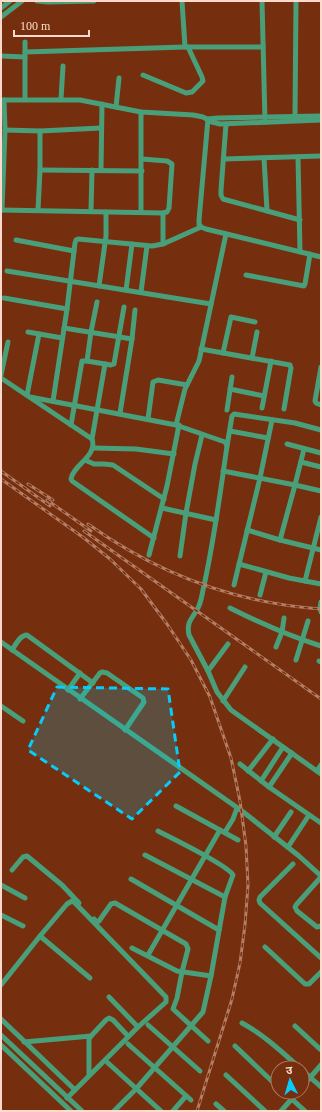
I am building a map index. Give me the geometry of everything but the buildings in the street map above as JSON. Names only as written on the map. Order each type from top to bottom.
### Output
[{"type":"street","points":[[1,8],[10,1]]},
{"type":"street","points":[[1,17],[22,1]]},
{"type":"street","points":[[37,1],[94,1]]},
{"type":"street","points":[[143,75],[186,93],[192,92],[202,82],[202,79],[186,47],[182,1]]},
{"type":"street","points":[[262,1],[265,119]]},
{"type":"street","points":[[295,116],[296,1]]},
{"type":"street","points":[[25,42],[25,99]]},
{"type":"street","points":[[1,56],[186,47],[263,47]]},
{"type":"street","points":[[61,99],[63,66]]},
{"type":"street","points":[[116,107],[119,78]]},
{"type":"street","points":[[142,159],[167,161],[172,164],[169,208],[167,212],[2,210],[3,144],[5,130],[3,100],[80,100],[141,112],[194,115],[208,119],[217,124],[295,116],[321,116]]},
{"type":"street","points":[[101,170],[102,104]]},
{"type":"street","points":[[141,112],[141,212]]},
{"type":"street","points":[[208,119],[321,120]]},
{"type":"street","points":[[201,227],[199,220],[208,119]]},
{"type":"street","points":[[226,124],[221,190],[223,199],[300,220]]},
{"type":"street","points":[[5,130],[40,131],[101,128]]},
{"type":"street","points":[[38,210],[40,131]]},
{"type":"street","points":[[224,159],[321,156]]},
{"type":"street","points":[[298,157],[300,252]]},
{"type":"street","points":[[264,158],[267,211]]},
{"type":"street","points":[[40,170],[142,171]]},
{"type":"street","points":[[91,211],[92,170]]},
{"type":"street","points":[[99,286],[105,241],[106,212]]},
{"type":"street","points":[[163,213],[163,244]]},
{"type":"street","points":[[53,401],[76,240],[105,241],[152,246],[163,244],[201,227],[321,257]]},
{"type":"street","points":[[149,555],[162,508],[174,454],[177,425],[184,394],[198,365],[226,234]]},
{"type":"street","points":[[16,240],[74,251]]},
{"type":"street","points":[[126,290],[132,244]]},
{"type":"street","points":[[141,292],[147,246]]},
{"type":"street","points":[[246,275],[304,286],[310,254]]},
{"type":"street","points":[[7,271],[211,304]]},
{"type":"street","points":[[4,298],[67,309]]},
{"type":"street","points":[[86,361],[97,302]]},
{"type":"street","points":[[71,425],[82,361],[114,364],[124,307]]},
{"type":"street","points":[[120,413],[132,339],[135,310]]},
{"type":"street","points":[[223,353],[231,317],[255,322]]},
{"type":"street","points":[[64,328],[132,339]]},
{"type":"street","points":[[28,332],[62,338]]},
{"type":"street","points":[[252,358],[257,332]]},
{"type":"street","points":[[29,396],[39,334]]},
{"type":"street","points":[[8,342],[1,376],[92,439]]},
{"type":"street","points":[[201,349],[271,361],[290,366],[291,368],[284,409]]},
{"type":"street","points":[[262,408],[271,361]]},
{"type":"street","points":[[105,364],[92,439],[93,448],[71,478],[72,481],[154,538]]},
{"type":"street","points":[[321,367],[315,402],[321,405]]},
{"type":"street","points":[[226,410],[232,377]]},
{"type":"street","points":[[148,419],[153,382],[158,380],[188,384]]},
{"type":"street","points":[[230,389],[264,396]]},
{"type":"street","points":[[29,396],[177,425],[225,442],[227,446]]},
{"type":"street","points":[[321,430],[295,423],[234,414],[232,416],[216,520],[201,602],[188,627],[191,640],[208,671],[213,685],[231,710],[236,715],[319,772],[321,766]]},
{"type":"street","points":[[234,585],[260,478],[272,420]]},
{"type":"street","points":[[230,431],[268,438]]},
{"type":"street","points":[[180,556],[186,513],[202,435]]},
{"type":"street","points":[[287,444],[321,453]]},
{"type":"street","points":[[93,448],[136,449],[174,454]]},
{"type":"street","points":[[280,540],[304,449]]},
{"type":"street","points":[[85,460],[94,464],[113,465],[164,499]]},
{"type":"street","points":[[301,462],[321,468]]},
{"type":"street","points":[[223,471],[295,485],[321,492]]},
{"type":"street","points":[[162,508],[216,520]]},
{"type":"street","points":[[305,581],[321,517]]},
{"type":"street","points":[[247,530],[321,550]]},
{"type":"street","points":[[239,564],[266,572],[321,584]]},
{"type":"street","points":[[260,595],[266,572]]},
{"type":"street","points":[[321,602],[321,612]]},
{"type":"street","points":[[230,608],[282,632],[321,646]]},
{"type":"street","points":[[276,647],[282,632],[284,618]]},
{"type":"street","points":[[296,660],[308,621]]},
{"type":"street","points":[[12,650],[25,634],[93,683]]},
{"type":"street","points":[[1,642],[237,808],[299,856],[321,877],[295,907],[297,911],[316,927],[321,926]]},
{"type":"street","points":[[208,671],[228,644]]},
{"type":"street","points":[[223,700],[246,667]]},
{"type":"street","points":[[80,699],[101,672],[105,672],[143,698],[144,702],[125,730]]},
{"type":"street","points":[[68,690],[80,673]]},
{"type":"street","points":[[1,706],[23,721]]},
{"type":"street","points":[[248,771],[273,739]]},
{"type":"street","points":[[261,781],[283,747]]},
{"type":"street","points":[[269,787],[292,753]]},
{"type":"street","points":[[240,764],[269,787],[321,823]]},
{"type":"street","points":[[176,806],[238,840]]},
{"type":"street","points":[[148,955],[205,856],[222,831],[233,819],[237,808]]},
{"type":"street","points":[[274,837],[291,812]]},
{"type":"street","points":[[288,847],[309,815]]},
{"type":"street","points":[[114,1111],[201,1015],[204,1009],[211,976],[225,897],[233,877],[233,873],[158,831]]},
{"type":"street","points":[[145,855],[225,897]]},
{"type":"street","points":[[12,870],[24,857],[27,856],[62,885],[97,922],[111,904],[114,903],[187,945],[188,949],[177,998],[173,1009],[208,1041]]},
{"type":"street","points":[[293,864],[260,897],[259,900],[260,903],[321,958]]},
{"type":"street","points":[[131,879],[219,930]]},
{"type":"street","points":[[1,885],[25,898]]},
{"type":"street","points":[[1,984],[40,936],[68,904],[72,902],[75,903],[166,997],[166,1002],[128,1036],[67,1098]]},
{"type":"street","points":[[1,915],[23,926]]},
{"type":"street","points":[[40,936],[90,978]]},
{"type":"street","points":[[265,947],[305,984],[309,984],[321,972]]},
{"type":"street","points":[[132,948],[177,971],[211,976]]},
{"type":"street","points":[[109,996],[138,1027]]},
{"type":"street","points":[[89,1075],[88,1042],[90,1036],[106,1020],[109,1018],[113,1020],[128,1036]]},
{"type":"street","points":[[1,1019],[75,1090]]},
{"type":"street","points":[[242,1022],[268,1039],[291,1060]]},
{"type":"street","points":[[148,1024],[200,1071]]},
{"type":"street","points":[[295,1026],[321,1050]]},
{"type":"street","points":[[1,1035],[82,1111]]},
{"type":"street","points":[[24,1042],[90,1036]]},
{"type":"street","points":[[128,1044],[191,1100]]},
{"type":"street","points":[[1,1045],[71,1111]]},
{"type":"street","points":[[235,1046],[270,1079]]},
{"type":"street","points":[[108,1063],[161,1111]]},
{"type":"street","points":[[321,1065],[310,1078],[321,1087]]},
{"type":"street","points":[[226,1075],[265,1111]]},
{"type":"street","points":[[173,1111],[186,1096]]},
{"type":"street","points":[[281,1111],[291,1100]]},
{"type":"street","points":[[293,1100],[305,1111]]},
{"type":"street","points":[[216,1104],[224,1111]]},
{"type":"highlighted area","points":[[57,687],[168,689],[180,772],[132,819],[28,750]]},
{"type":"railway","points":[[1,471],[50,506]]},
{"type":"railway","points":[[1,479],[84,538],[110,559],[141,589],[191,660],[210,697],[231,758],[240,801],[246,846],[248,885],[245,925],[240,963],[232,999],[197,1111]]},
{"type":"railway","points":[[28,484],[53,500]]},
{"type":"railway","points":[[47,500],[91,531]]},
{"type":"railway","points":[[88,524],[142,558],[198,583],[228,593],[258,600],[289,606],[321,609]]},
{"type":"railway","points":[[84,531],[321,699]]}]
